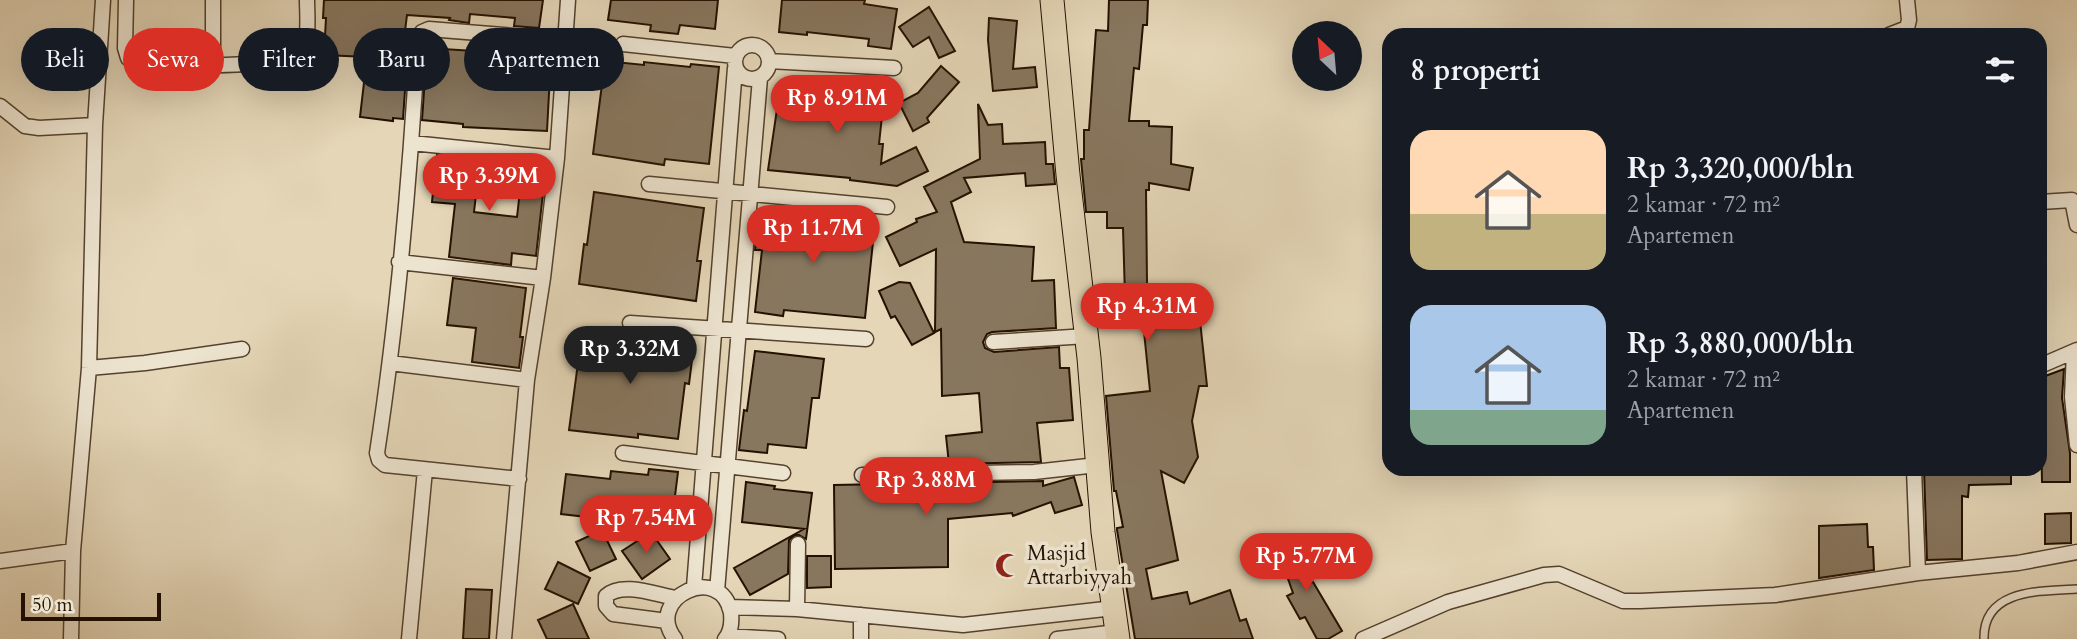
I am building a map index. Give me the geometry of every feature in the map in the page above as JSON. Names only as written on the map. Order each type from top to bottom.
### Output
[{"type":"main road","points":[[1052,0],[1087,336],[1097,465],[1117,636]]},
{"type":"street","points":[[71,639],[73,551],[89,368],[95,125],[103,0]]},
{"type":"street","points":[[125,28],[126,0]]},
{"type":"street","points":[[213,0],[213,28]]},
{"type":"street","points":[[224,65],[251,64],[288,58],[300,53],[306,46],[307,0]]},
{"type":"street","points":[[565,28],[568,0]]},
{"type":"street","points":[[1907,0],[1907,28]]},
{"type":"street","points":[[464,32],[429,29],[422,32],[418,38],[412,143],[390,363],[377,453],[379,460],[385,465],[519,480]]},
{"type":"street","points":[[624,44],[735,62]]},
{"type":"street","points":[[694,587],[735,62],[743,47],[755,45],[764,51],[769,61],[767,71],[761,78],[717,591]]},
{"type":"street","points":[[769,61],[894,68]]},
{"type":"street","points":[[735,62],[739,75],[746,79],[761,78]]},
{"type":"street","points":[[504,639],[527,380],[543,278],[557,158],[561,91]]},
{"type":"street","points":[[0,106],[25,126],[39,128],[95,125]]},
{"type":"street","points":[[412,143],[557,158]]},
{"type":"street","points":[[649,184],[887,207]]},
{"type":"street","points":[[2047,202],[2072,200],[2077,225]]},
{"type":"street","points":[[723,213],[749,216]]},
{"type":"street","points":[[399,262],[543,278]]},
{"type":"street","points":[[630,323],[866,339]]},
{"type":"street","points":[[993,342],[1087,336]]},
{"type":"street","points":[[89,368],[242,349]]},
{"type":"street","points":[[713,350],[737,353]]},
{"type":"street","points":[[2047,363],[2076,351],[2072,397],[2077,445]]},
{"type":"street","points":[[390,363],[527,380]]},
{"type":"street","points":[[623,453],[783,473]]},
{"type":"street","points":[[862,475],[1034,472],[1097,465]]},
{"type":"street","points":[[409,639],[425,470]]},
{"type":"street","points":[[1914,476],[1918,573]]},
{"type":"street","points":[[702,484],[726,487]]},
{"type":"street","points":[[797,609],[798,544]]},
{"type":"street","points":[[0,561],[73,551]]},
{"type":"street","points":[[1363,639],[1448,602],[1544,575],[1559,574],[1623,601],[1640,601],[1775,595],[1918,573],[2018,563],[2077,552]]},
{"type":"street","points":[[675,639],[667,621],[669,608],[677,598],[694,587],[706,587],[724,597],[732,621],[726,637],[778,639]]},
{"type":"street","points":[[667,621],[613,614],[606,606],[606,596],[610,592],[623,589],[677,598]]},
{"type":"street","points":[[729,607],[797,609],[963,625],[1114,608]]},
{"type":"street","points":[[861,615],[861,639]]},
{"type":"street","points":[[1058,639],[1117,636]]},
{"type":"lane","points":[[1984,639],[1984,628],[1991,611],[2002,600],[2077,589]]},
{"type":"building","points":[[324,0],[543,0],[539,28],[514,26],[515,18],[470,14],[469,23],[449,20],[450,18],[407,15],[405,28],[353,28],[353,56],[339,56],[339,28],[325,28],[326,18],[323,18]]},
{"type":"building","points":[[611,0],[718,0],[715,29],[680,25],[678,34],[650,31],[651,25],[608,20]]},
{"type":"building","points":[[782,0],[865,0],[864,4],[897,9],[891,49],[868,46],[869,39],[807,32],[807,35],[779,32]]},
{"type":"building","points":[[1109,0],[1148,0],[1147,25],[1143,25],[1139,69],[1134,68],[1129,121],[1149,121],[1149,126],[1172,127],[1171,164],[1193,168],[1189,190],[1149,183],[1149,190],[1146,190],[1147,283],[1157,311],[1177,309],[1179,324],[1200,321],[1207,386],[1199,386],[1192,421],[1198,457],[1184,483],[1161,471],[1178,560],[1146,569],[1152,599],[1187,592],[1190,604],[1230,590],[1240,621],[1246,619],[1253,639],[1135,639],[1117,530],[1123,527],[1114,491],[1106,396],[1150,391],[1142,312],[1124,319],[1116,300],[1125,297],[1123,228],[1107,228],[1107,212],[1086,212],[1081,159],[1084,159],[1084,130],[1089,130],[1096,30],[1108,31]]},
{"type":"building","points":[[929,7],[955,51],[939,58],[929,37],[913,47],[899,27]]},
{"type":"building","points":[[989,18],[1017,21],[1013,69],[1035,67],[1037,87],[993,91],[988,40]]},
{"type":"building","points":[[450,49],[464,50],[464,91],[549,91],[547,131],[463,127],[463,124],[422,120],[424,91],[450,91]]},
{"type":"building","points":[[624,63],[719,67],[709,164],[665,159],[664,165],[593,154],[601,91],[624,91]]},
{"type":"building","points":[[941,66],[959,82],[927,118],[929,122],[913,131],[899,103],[918,93]]},
{"type":"building","points":[[818,81],[885,88],[879,144],[883,144],[881,164],[916,147],[928,171],[897,186],[850,178],[768,170],[781,82],[818,87]]},
{"type":"building","points":[[363,91],[405,91],[403,119],[393,118],[393,121],[360,117]]},
{"type":"building","points":[[978,104],[988,125],[1002,124],[1003,144],[1045,142],[1046,164],[1053,164],[1055,184],[1026,186],[1025,173],[964,178],[971,192],[951,202],[964,242],[1034,247],[1032,281],[1054,280],[1056,328],[992,332],[987,334],[983,342],[985,348],[994,352],[1059,347],[1060,368],[1069,368],[1073,420],[1037,423],[1041,462],[949,464],[946,436],[982,432],[979,393],[942,396],[941,329],[935,332],[936,249],[900,266],[886,237],[917,222],[916,219],[937,212],[924,187],[980,159]]},
{"type":"building","points":[[437,155],[480,160],[474,212],[517,217],[523,164],[546,166],[536,256],[512,253],[511,265],[449,257],[455,204],[432,202]]},
{"type":"building","points":[[594,192],[704,208],[697,261],[701,261],[696,301],[579,284]]},
{"type":"building","points":[[759,210],[875,223],[865,318],[784,310],[783,316],[755,312],[762,250],[755,250]]},
{"type":"building","points":[[453,278],[526,288],[519,368],[472,362],[476,328],[447,325]]},
{"type":"building","points":[[899,282],[910,283],[934,333],[912,345],[895,316],[891,318],[879,291]]},
{"type":"building","points":[[582,333],[694,344],[689,384],[685,383],[678,439],[638,434],[638,438],[569,430]]},
{"type":"building","points":[[755,351],[824,359],[819,398],[812,398],[806,448],[768,444],[767,453],[739,450]]},
{"type":"building","points":[[2064,369],[2062,398],[2070,453],[2070,482],[2042,482],[2042,476],[2047,476],[2047,375]]},
{"type":"building","points":[[649,469],[678,472],[673,512],[633,507],[638,514],[591,509],[596,518],[561,514],[566,474],[610,479],[611,471],[648,475]]},
{"type":"building","points":[[1924,476],[2011,476],[2011,484],[1969,485],[1968,497],[1962,496],[1962,559],[1927,560]]},
{"type":"building","points":[[1074,477],[1082,505],[1055,513],[1051,502],[1013,516],[1012,513],[948,519],[948,567],[835,569],[834,485],[1043,481],[1043,486]]},
{"type":"building","points":[[746,482],[775,486],[774,489],[812,493],[806,539],[797,534],[789,540],[788,574],[750,595],[734,568],[804,529],[742,522]]},
{"type":"building","points":[[2071,513],[2071,543],[2045,544],[2045,514]]},
{"type":"building","points":[[1867,524],[1868,547],[1873,547],[1874,570],[1819,578],[1819,526]]},
{"type":"building","points":[[602,530],[616,559],[590,571],[576,542]]},
{"type":"building","points":[[651,532],[670,559],[642,579],[622,551]]},
{"type":"building","points":[[1291,535],[1310,583],[1313,582],[1342,631],[1328,639],[1317,639],[1305,617],[1300,619],[1287,596],[1293,593],[1275,542]]},
{"type":"building","points":[[807,556],[831,556],[831,587],[807,588]]},
{"type":"building","points":[[558,562],[590,578],[578,604],[545,589]]},
{"type":"building","points":[[466,589],[492,590],[489,639],[463,639]]},
{"type":"building","points":[[573,604],[589,639],[547,639],[538,620]]},
{"type":"place","name":"Masjid Attarbiyyah","points":[[1007,565]]}]
